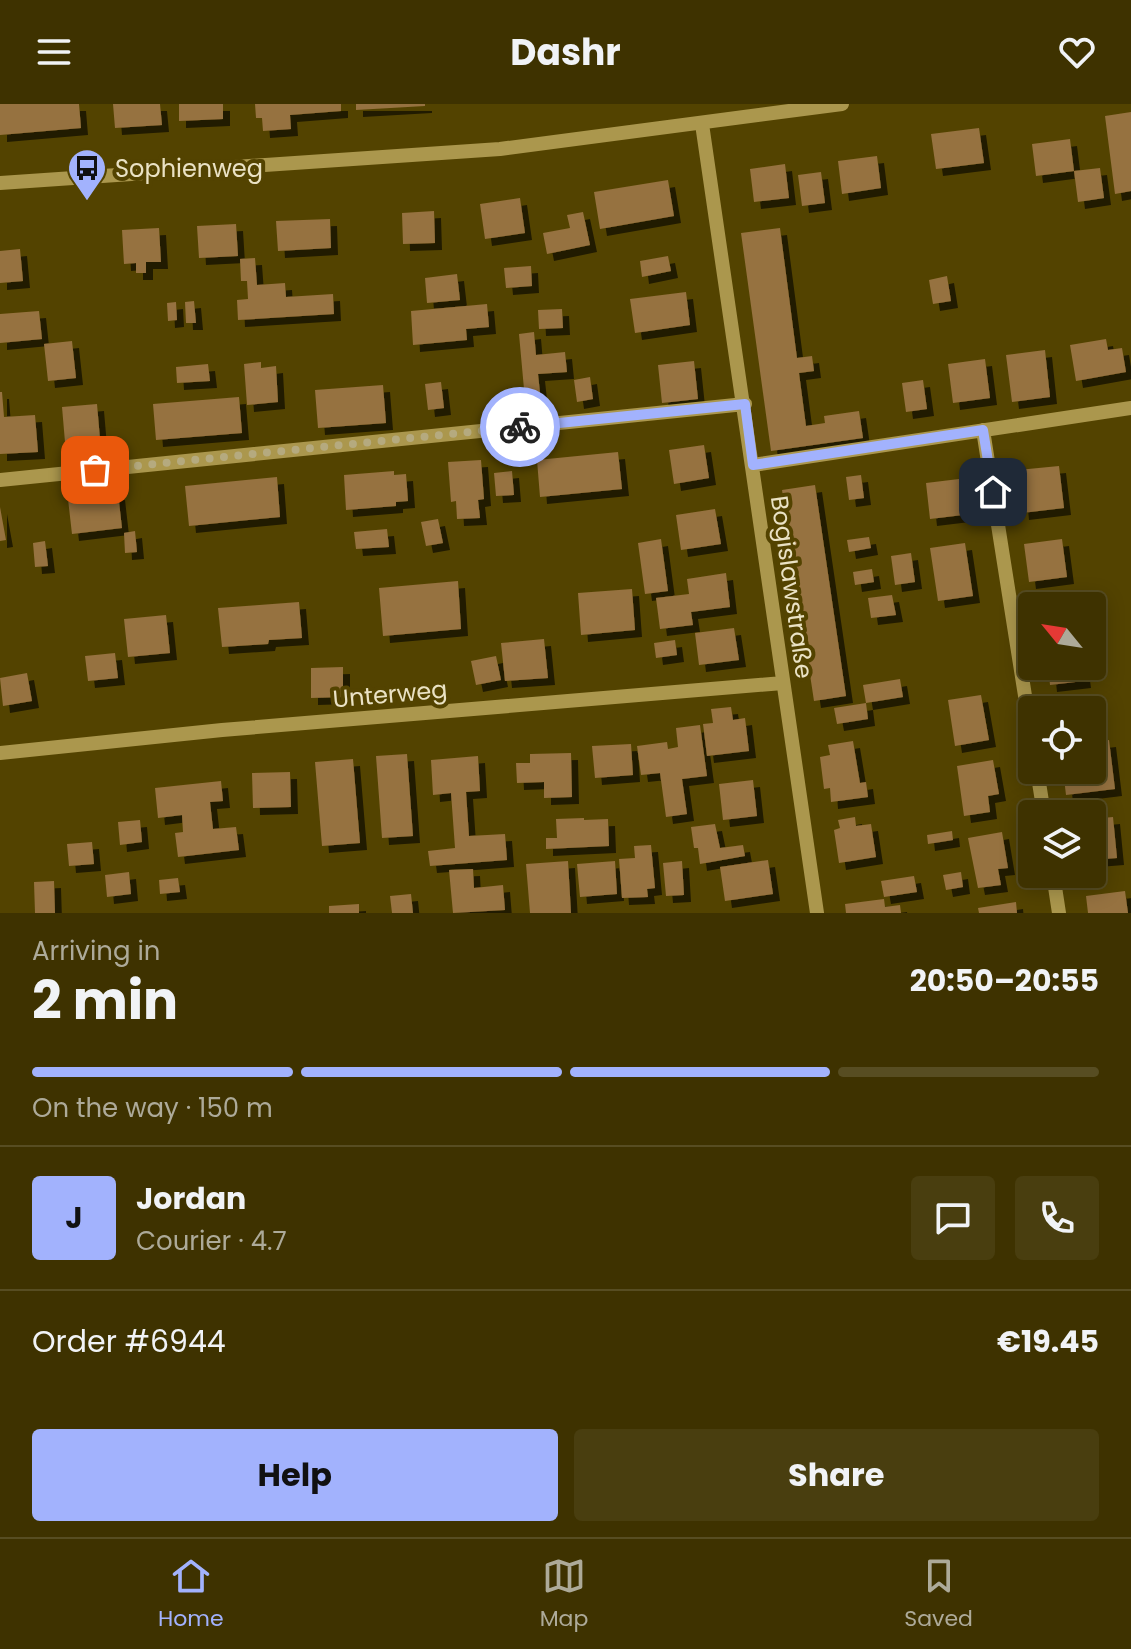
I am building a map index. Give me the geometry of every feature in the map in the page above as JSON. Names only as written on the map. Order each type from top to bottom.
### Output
[{"type":"street","points":[[0,183],[500,149],[842,104]]},
{"type":"street","name":"Bogislawstraße","points":[[702,124],[817,913]]},
{"type":"street","points":[[0,480],[745,404]]},
{"type":"street","points":[[753,465],[1131,408]]},
{"type":"street","points":[[983,430],[1025,696]]},
{"type":"street","name":"Unterweg","points":[[0,753],[222,730],[783,683]]},
{"type":"street","points":[[1055,888],[1059,913]]},
{"type":"building","points":[[0,104],[79,104],[81,128],[0,135]]},
{"type":"building","points":[[113,104],[160,104],[162,125],[115,128]]},
{"type":"building","points":[[179,104],[223,104],[223,119],[179,121]]},
{"type":"building","points":[[255,104],[341,104],[341,111],[290,115],[291,129],[263,131],[262,118],[256,118]]},
{"type":"building","points":[[356,104],[425,104],[425,106],[356,110]]},
{"type":"building","points":[[1131,112],[1131,191],[1115,194],[1105,116]]},
{"type":"building","points":[[979,128],[984,163],[936,169],[931,134]]},
{"type":"building","points":[[1070,139],[1074,171],[1036,176],[1032,144]]},
{"type":"building","points":[[877,156],[881,188],[842,194],[838,161]]},
{"type":"building","points":[[785,164],[789,198],[754,202],[750,169]]},
{"type":"building","points":[[1100,168],[1104,198],[1078,202],[1074,171]]},
{"type":"building","points":[[821,172],[825,203],[802,206],[798,175]]},
{"type":"building","points":[[668,180],[674,216],[600,229],[594,192]]},
{"type":"building","points":[[520,198],[525,233],[485,239],[480,204]]},
{"type":"building","points":[[434,211],[435,243],[403,244],[402,213]]},
{"type":"building","points":[[583,212],[590,245],[547,254],[543,233],[570,228],[567,215]]},
{"type":"building","points":[[330,219],[331,248],[278,251],[276,221]]},
{"type":"building","points":[[236,224],[238,256],[199,258],[197,226]]},
{"type":"building","points":[[159,228],[161,262],[146,262],[146,273],[136,273],[136,263],[124,264],[122,230]]},
{"type":"building","points":[[780,228],[797,358],[812,356],[814,371],[799,373],[806,426],[825,423],[824,416],[859,411],[863,438],[771,451],[741,233]]},
{"type":"building","points":[[20,249],[23,281],[0,283],[0,251]]},
{"type":"building","points":[[668,256],[671,271],[642,277],[640,261]]},
{"type":"building","points":[[255,258],[257,285],[285,283],[286,297],[333,294],[334,314],[238,320],[237,300],[248,299],[247,281],[241,281],[240,259]]},
{"type":"building","points":[[531,266],[532,286],[506,288],[504,268]]},
{"type":"building","points":[[457,274],[460,300],[427,303],[425,278]]},
{"type":"building","points":[[947,276],[951,301],[933,304],[929,280]]},
{"type":"building","points":[[686,292],[690,325],[635,333],[630,299]]},
{"type":"building","points":[[194,301],[196,323],[186,323],[185,302]]},
{"type":"building","points":[[176,302],[177,320],[168,321],[167,303]]},
{"type":"building","points":[[487,304],[489,327],[466,329],[467,340],[413,345],[411,311]]},
{"type":"building","points":[[562,309],[563,328],[539,329],[538,310]]},
{"type":"building","points":[[39,311],[42,339],[0,343],[0,314]]},
{"type":"building","points":[[534,332],[536,355],[565,352],[567,372],[538,374],[542,411],[511,414],[508,390],[524,389],[519,334]]},
{"type":"building","points":[[1106,339],[1108,350],[1122,348],[1126,372],[1076,381],[1070,345]]},
{"type":"building","points":[[72,341],[76,378],[48,381],[44,344]]},
{"type":"building","points":[[1045,350],[1050,397],[1012,402],[1006,355]]},
{"type":"building","points":[[985,359],[990,398],[953,403],[948,364]]},
{"type":"building","points":[[694,361],[698,399],[662,403],[658,365]]},
{"type":"building","points":[[261,362],[261,368],[276,366],[278,402],[247,405],[244,364]]},
{"type":"building","points":[[208,364],[210,381],[177,383],[176,367]]},
{"type":"building","points":[[590,377],[593,399],[577,402],[574,380]]},
{"type":"building","points":[[923,380],[927,409],[906,412],[902,383]]},
{"type":"building","points":[[441,382],[444,408],[428,410],[425,384]]},
{"type":"building","points":[[383,385],[386,423],[318,428],[315,390]]},
{"type":"building","points":[[0,392],[4,417],[35,415],[38,452],[0,454]]},
{"type":"building","points":[[239,397],[242,433],[156,440],[153,404]]},
{"type":"building","points":[[97,404],[100,439],[65,442],[62,407]]},
{"type":"building","points":[[704,445],[709,478],[674,484],[669,450]]},
{"type":"building","points":[[618,452],[622,489],[540,497],[537,460]]},
{"type":"building","points":[[481,460],[484,499],[478,500],[480,518],[457,519],[456,501],[451,502],[448,462]]},
{"type":"building","points":[[1059,466],[1064,508],[1022,513],[1018,470]]},
{"type":"building","points":[[394,471],[394,475],[406,474],[408,501],[396,502],[396,506],[346,510],[344,475]]},
{"type":"building","points":[[512,471],[514,495],[496,496],[494,473]]},
{"type":"building","points":[[861,475],[864,498],[849,500],[846,477]]},
{"type":"building","points":[[277,477],[280,517],[189,526],[185,486]]},
{"type":"building","points":[[959,479],[963,515],[930,519],[926,483]]},
{"type":"building","points":[[815,485],[846,696],[814,701],[782,490]]},
{"type":"building","points":[[118,493],[122,528],[72,534],[68,499]]},
{"type":"building","points":[[0,507],[6,540],[0,541]]},
{"type":"building","points":[[715,509],[721,544],[681,550],[676,515]]},
{"type":"building","points":[[438,519],[443,543],[426,546],[421,522]]},
{"type":"building","points":[[387,529],[389,547],[356,549],[354,532]]},
{"type":"building","points":[[135,531],[137,552],[125,553],[124,533]]},
{"type":"building","points":[[869,537],[871,548],[849,552],[847,540]]},
{"type":"building","points":[[661,539],[668,591],[645,594],[638,543]]},
{"type":"building","points":[[1062,539],[1067,577],[1029,582],[1024,544]]},
{"type":"building","points":[[45,541],[48,566],[35,567],[33,543]]},
{"type":"building","points":[[965,543],[973,596],[938,601],[930,548]]},
{"type":"building","points":[[911,553],[915,582],[895,585],[891,556]]},
{"type":"building","points":[[872,569],[874,582],[855,585],[853,572]]},
{"type":"building","points":[[726,573],[730,607],[691,612],[693,625],[660,629],[656,598],[689,594],[687,579]]},
{"type":"building","points":[[458,581],[461,629],[383,636],[379,588]]},
{"type":"building","points":[[632,589],[635,630],[581,635],[578,593]]},
{"type":"building","points":[[892,595],[896,615],[871,618],[868,598]]},
{"type":"building","points":[[299,602],[302,638],[222,647],[218,608]]},
{"type":"building","points":[[166,615],[170,653],[128,657],[124,619]]},
{"type":"building","points":[[734,628],[739,660],[699,665],[695,633]]},
{"type":"building","points":[[544,639],[548,678],[505,681],[501,643]]},
{"type":"building","points":[[675,640],[677,655],[656,658],[654,643]]},
{"type":"building","points":[[115,653],[118,678],[88,681],[85,656]]},
{"type":"building","points":[[496,656],[501,680],[476,685],[471,661]]},
{"type":"building","points":[[343,667],[343,697],[311,698],[311,668]]},
{"type":"building","points":[[27,673],[32,701],[3,706],[0,678]]},
{"type":"building","points":[[900,679],[903,697],[866,703],[863,685]]},
{"type":"building","points":[[1049,680],[1084,681],[1050,685]]},
{"type":"building","points":[[981,695],[989,740],[955,746],[948,700]]},
{"type":"building","points":[[866,703],[868,719],[837,724],[834,708]]},
{"type":"building","points":[[731,707],[733,720],[745,718],[749,751],[707,756],[703,724],[713,723],[711,709]]},
{"type":"building","points":[[700,725],[707,776],[682,779],[687,814],[666,817],[660,773],[641,775],[637,746],[667,742],[668,749],[678,747],[676,728]]},
{"type":"building","points":[[1106,740],[1109,740],[1115,789],[1066,795],[1065,784],[1106,784]]},
{"type":"building","points":[[853,741],[860,783],[866,782],[868,797],[831,802],[830,788],[824,789],[820,757],[830,755],[828,745]]},
{"type":"building","points":[[631,744],[633,775],[595,778],[592,746]]},
{"type":"building","points":[[571,753],[572,797],[544,798],[544,782],[517,783],[516,763],[530,763],[530,754]]},
{"type":"building","points":[[407,754],[413,836],[382,838],[376,756]]},
{"type":"building","points":[[478,756],[480,791],[466,792],[469,836],[505,834],[507,860],[430,866],[428,851],[455,848],[451,793],[433,795],[431,760]]},
{"type":"building","points":[[353,759],[360,843],[322,846],[315,762]]},
{"type":"building","points":[[993,760],[999,794],[988,796],[990,812],[964,816],[957,766]]},
{"type":"building","points":[[290,772],[291,807],[253,808],[252,773]]},
{"type":"building","points":[[753,780],[757,816],[723,820],[719,784]]},
{"type":"building","points":[[221,781],[223,801],[210,802],[213,829],[236,827],[239,850],[178,857],[175,833],[183,832],[182,815],[158,818],[155,788]]},
{"type":"building","points":[[855,817],[856,826],[871,824],[876,857],[839,863],[834,830],[840,828],[838,820]]},
{"type":"building","points":[[1113,817],[1117,858],[1106,859],[1106,818]]},
{"type":"building","points":[[556,819],[608,819],[609,846],[546,849],[546,838],[557,838]]},
{"type":"building","points":[[140,820],[142,842],[120,845],[118,822]]},
{"type":"building","points":[[715,824],[720,848],[743,845],[745,856],[700,864],[691,827]]},
{"type":"building","points":[[952,831],[953,840],[928,844],[927,835]]},
{"type":"building","points":[[1002,832],[1008,868],[998,869],[1001,885],[978,888],[968,838]]},
{"type":"building","points":[[92,842],[94,864],[69,866],[67,844]]},
{"type":"building","points":[[651,845],[655,888],[647,889],[648,897],[622,898],[619,859],[635,858],[634,846]]},
{"type":"building","points":[[768,860],[773,894],[725,901],[720,867]]},
{"type":"building","points":[[568,861],[571,913],[530,913],[526,864]]},
{"type":"building","points":[[615,861],[617,894],[580,897],[577,864]]},
{"type":"building","points":[[682,861],[684,895],[666,896],[663,863]]},
{"type":"building","points":[[473,869],[474,888],[503,885],[505,910],[453,913],[449,870]]},
{"type":"building","points":[[129,872],[131,894],[107,897],[105,875]]},
{"type":"building","points":[[961,872],[963,887],[946,890],[943,875]]},
{"type":"building","points":[[914,876],[917,892],[884,897],[881,881]]},
{"type":"building","points":[[178,878],[180,892],[160,894],[159,880]]},
{"type":"building","points":[[54,881],[55,913],[35,913],[34,882]]},
{"type":"building","points":[[1125,891],[1128,913],[1088,913],[1086,896]]},
{"type":"building","points":[[411,894],[413,913],[392,913],[390,896]]},
{"type":"building","points":[[884,899],[885,907],[900,905],[901,913],[846,913],[845,904]]},
{"type":"building","points":[[1016,902],[1017,913],[979,913],[978,908]]},
{"type":"building","points":[[359,904],[359,913],[329,913],[329,906]]},
{"type":"way so far","points":[[95,470],[520,427]]},
{"type":"place","name":"Sophienweg","points":[[87,202]]},
{"type":"route","points":[[520,427],[745,404],[753,465],[983,430],[993,492]]}]
